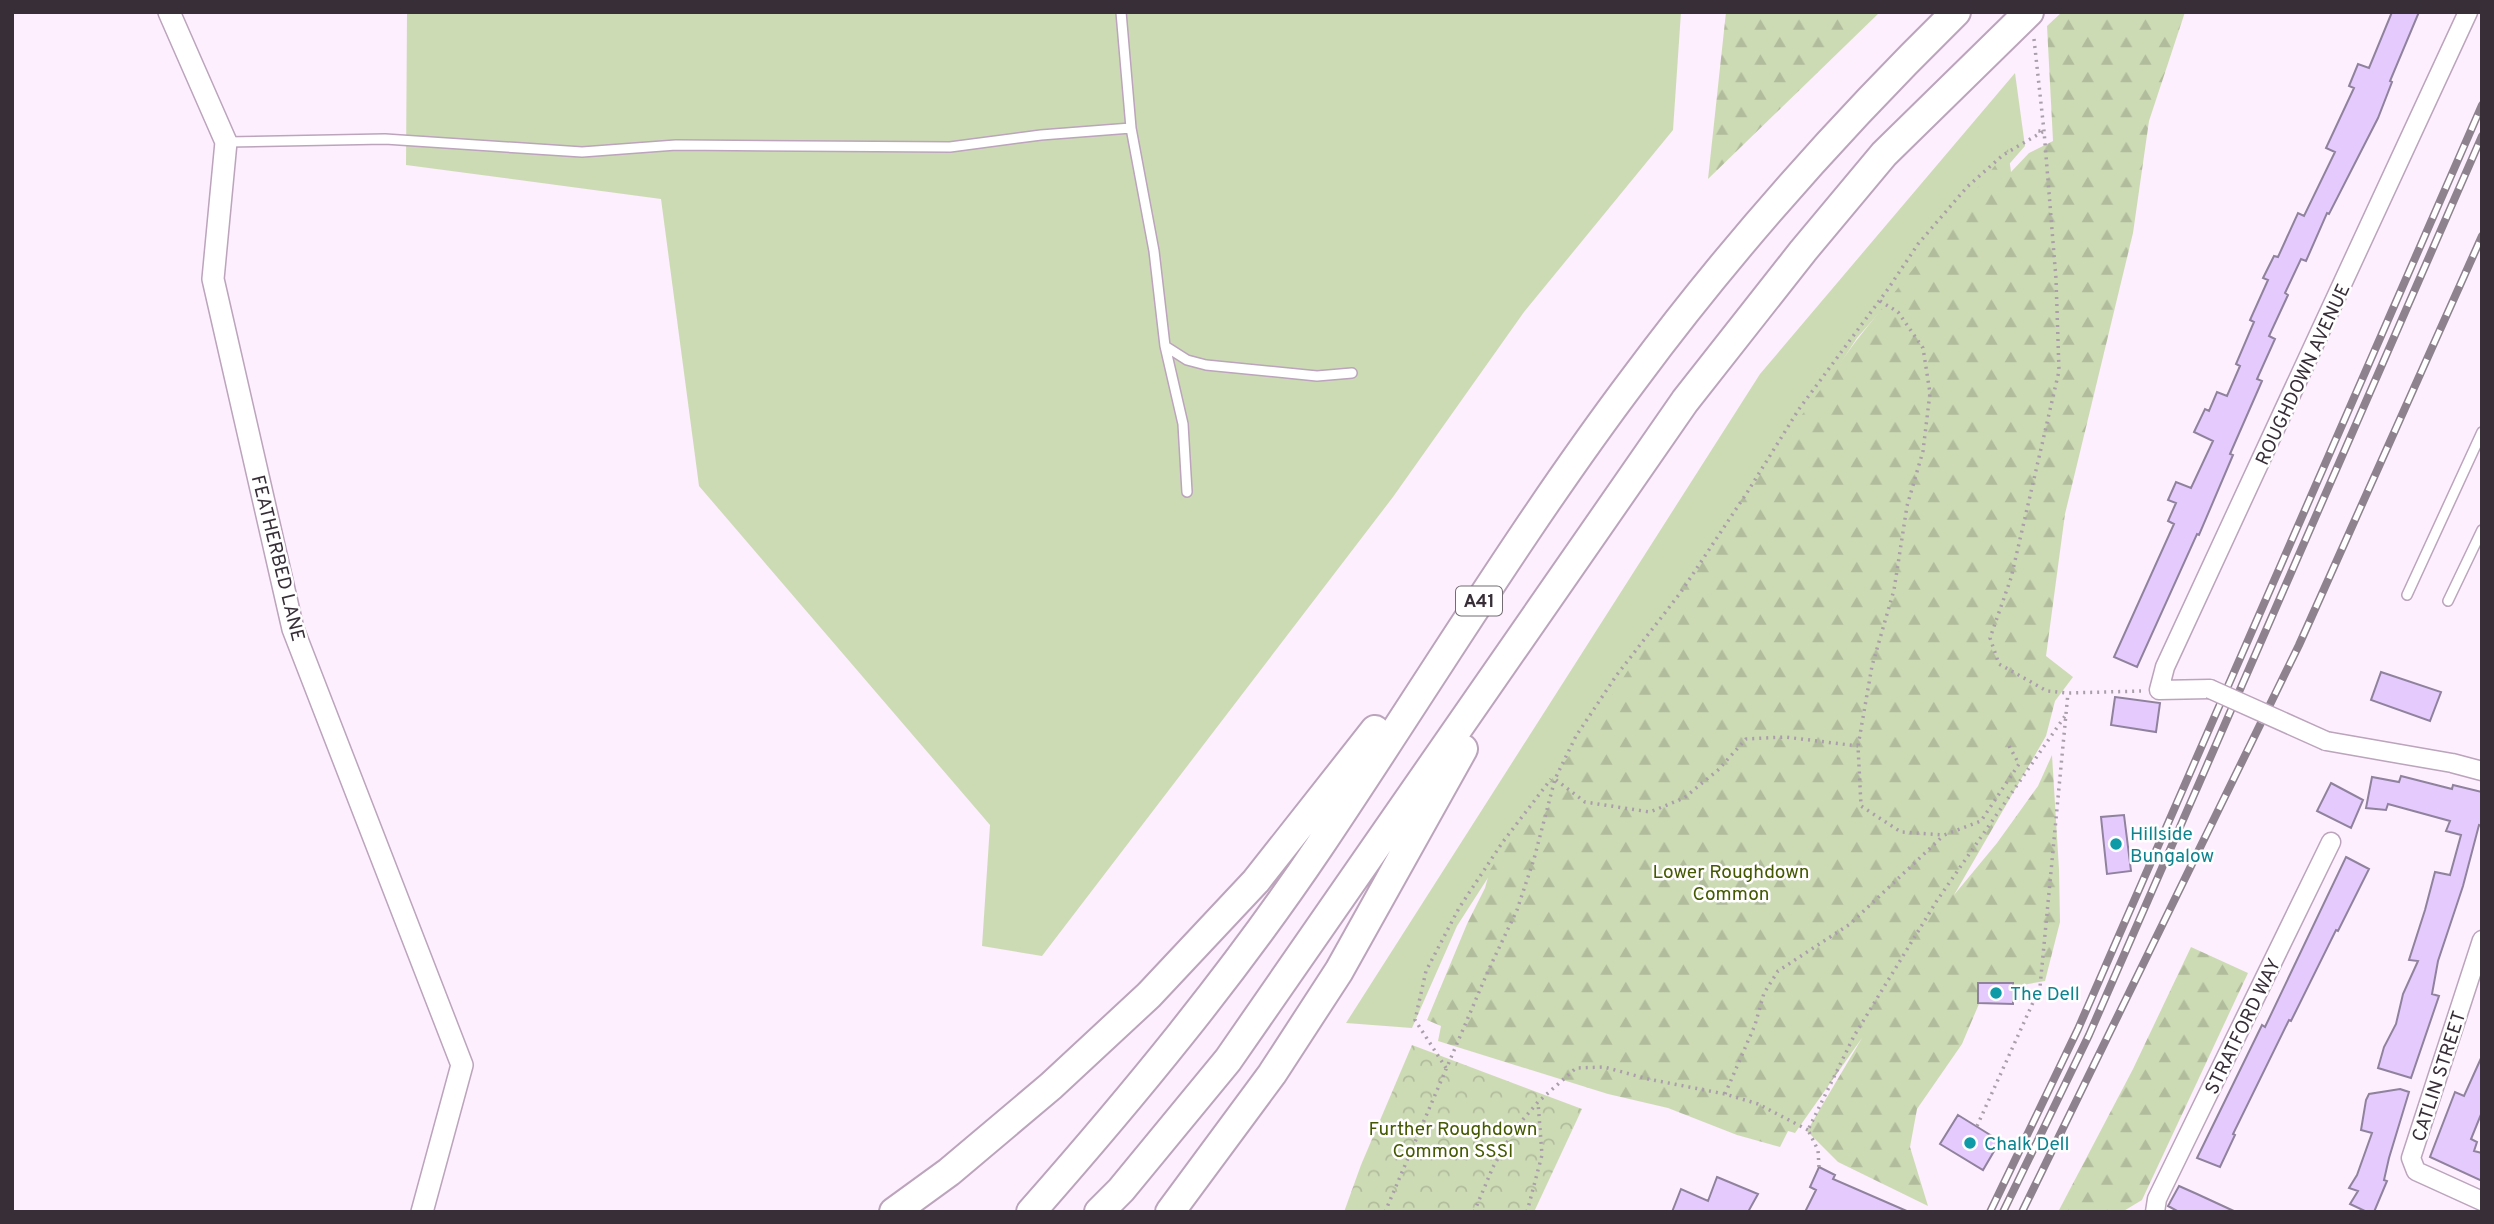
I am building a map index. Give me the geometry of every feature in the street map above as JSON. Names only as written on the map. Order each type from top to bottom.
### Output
[{"type":"highway","name":"A41","points":[[1031,1212],[1209,1000],[1317,850],[1495,576],[1634,377],[1817,155],[1956,12]]},
{"type":"highway","name":"A41","points":[[1099,1212],[1121,1190],[1228,1060],[1685,401],[1803,251],[1884,154],[2031,26]]},
{"type":"highway","points":[[894,1212],[949,1172],[1051,1086],[1149,995],[1256,881],[1382,722],[1437,666]]},
{"type":"highway","points":[[1170,1212],[1272,1074],[1339,971],[1461,754],[1484,691]]},
{"type":"street","name":"FEATHERBED LANE","points":[[169,12],[226,142],[213,279],[293,629],[462,1065],[422,1212]]},
{"type":"street","name":"ROUGHDOWN AVENUE","points":[[2159,690],[2165,667],[2468,12]]},
{"type":"street","points":[[2159,690],[2210,689],[2326,740],[2482,771]]},
{"type":"street","name":"STRATFORD WAY","points":[[2155,1212],[2157,1199],[2332,842]]},
{"type":"street","name":"CATLIN STREET","points":[[2482,940],[2411,1158],[2416,1171],[2482,1201]]},
{"type":"lane","points":[[1121,12],[1131,128],[1154,251],[1165,346],[1182,424],[1186,492]]},
{"type":"lane","points":[[226,142],[385,139],[582,152],[676,145],[950,147],[1041,135],[1131,128]]},
{"type":"lane","points":[[1165,346],[1187,360],[1206,365],[1317,376],[1352,373]]},
{"type":"lane","points":[[2407,596],[2482,432]]},
{"type":"lane","points":[[2448,601],[2482,530]]},
{"type":"path","points":[[2031,26],[2045,131],[2056,279],[2059,371],[2011,578],[1990,638],[1999,664],[2047,691],[2068,693],[2159,690]]},
{"type":"path","points":[[2034,131],[2045,131]]},
{"type":"path","points":[[1446,1069],[1415,1020],[1426,971],[1459,908],[1502,843],[1553,779],[1576,736],[1616,676],[1681,592],[1799,409],[1880,301],[1918,244],[1967,187],[2003,155],[2045,131]]},
{"type":"path","points":[[1880,301],[1898,312],[1923,348],[1930,393],[1923,451],[1907,506],[1894,590],[1871,666],[1858,746],[1861,806],[1901,832],[1944,835]]},
{"type":"path","points":[[1977,1126],[2040,987],[2068,693]]},
{"type":"path","points":[[1808,1130],[1854,1036],[1936,902],[2066,716]]},
{"type":"path","points":[[1553,779],[1585,802],[1650,813],[1684,798],[1718,770],[1746,739],[1785,737],[1858,746]]},
{"type":"path","points":[[1725,1094],[1755,1025],[1765,993],[1779,971],[1850,924],[1944,835],[1981,821],[2020,764],[2008,744]]},
{"type":"path","points":[[1385,1212],[1517,910],[1534,859],[1553,779]]},
{"type":"path","points":[[1474,1212],[1493,1167],[1514,1130],[1538,1102],[1576,1068],[1604,1067],[1758,1104],[1808,1130],[1818,1150],[1819,1167]]},
{"type":"path","points":[[1527,1212],[1542,1156],[1538,1102]]},
{"type":"green space","points":[[407,12],[1681,12],[1673,130],[1524,312],[1393,497],[1042,956],[982,946],[990,825],[699,486],[661,199],[406,165]]},
{"type":"green space","points":[[1726,12],[1880,12],[1708,179]]},
{"type":"green space","name":"Lower Roughdown Common","points":[[2062,12],[2185,12],[2149,121],[2133,233],[2065,514],[2046,656],[2073,677],[2055,701],[2046,736],[1954,895],[1997,843],[2038,786],[2052,755],[2060,922],[2045,981],[1984,992],[1962,1044],[1917,1109],[1910,1147],[1928,1206],[1838,1162],[1807,1131],[1862,1038],[1795,1133],[1788,1131],[1780,1147],[1737,1135],[1668,1108],[1608,1094],[1438,1041],[1441,1026],[1427,1020],[1485,888],[1490,870],[1520,822],[1598,717],[1702,555],[1856,341],[2008,149],[2011,172],[2029,153],[2053,141],[2047,26]]},
{"type":"green space","points":[[2015,73],[2025,146],[1857,338],[1686,599],[1518,831],[1457,926],[1412,1028],[1346,1023],[1760,374]]},
{"type":"green space","points":[[2191,947],[2248,973],[2142,1200],[2122,1212],[2058,1212],[2133,1069]]},
{"type":"green space","name":"Further Roughdown Common SSSI","points":[[1412,1045],[1582,1109],[1534,1212],[1344,1212]]},
{"type":"building","points":[[2392,12],[2419,12],[2390,81],[2392,82],[2378,118],[2329,214],[2327,213],[2306,261],[2301,259],[2285,293],[2288,295],[2269,336],[2275,339],[2257,379],[2262,381],[2230,454],[2233,455],[2137,667],[2114,657],[2174,524],[2168,521],[2176,503],[2168,500],[2176,482],[2191,488],[2213,441],[2194,432],[2205,409],[2209,411],[2217,392],[2227,396],[2240,366],[2236,364],[2254,322],[2250,320],[2268,280],[2263,278],[2274,256],[2278,257],[2298,213],[2304,216],[2335,152],[2326,148],[2354,88],[2349,86],[2358,64],[2369,68]]},
{"type":"building","points":[[2381,672],[2441,692],[2430,721],[2371,700]]},
{"type":"building","points":[[2115,697],[2160,703],[2156,732],[2111,725]]},
{"type":"building","points":[[2401,776],[2452,789],[2453,785],[2482,792],[2482,826],[2479,825],[2463,886],[2438,961],[2432,994],[2439,996],[2411,1078],[2378,1068],[2384,1047],[2396,1024],[2403,994],[2418,961],[2409,960],[2435,872],[2450,875],[2461,835],[2446,831],[2450,821],[2388,804],[2386,810],[2366,808],[2372,777],[2399,782]]},
{"type":"building","points":[[2331,783],[2363,800],[2351,828],[2317,811]]},
{"type":"building","name":"Hillside Bungalow","points":[[2124,815],[2131,871],[2107,874],[2101,817]]},
{"type":"building","points":[[2346,857],[2369,869],[2291,1021],[2289,1020],[2233,1134],[2235,1135],[2220,1167],[2197,1158],[2262,1025],[2265,1027]]},
{"type":"building","name":"The Dell","points":[[1978,983],[2013,983],[2013,1004],[1978,1003]]},
{"type":"building","points":[[2482,1056],[2482,1112],[2471,1139],[2477,1142],[2474,1151],[2482,1153],[2482,1181],[2430,1157],[2455,1092],[2464,1096]]},
{"type":"building","points":[[2400,1089],[2409,1092],[2389,1158],[2384,1180],[2387,1181],[2374,1212],[2367,1212],[2350,1204],[2358,1191],[2349,1188],[2357,1175],[2372,1133],[2361,1130],[2366,1100],[2369,1094]]},
{"type":"building","name":"Chalk Dell","points":[[1958,1115],[2000,1141],[1983,1170],[1940,1144]]},
{"type":"building","points":[[1819,1167],[1835,1175],[1833,1179],[1909,1212],[1805,1212],[1816,1190],[1810,1187]]},
{"type":"building","points":[[1717,1177],[1758,1194],[1748,1212],[1672,1212],[1681,1189],[1708,1201]]},
{"type":"building","points":[[2179,1186],[2236,1212],[2179,1212],[2168,1206]]},
{"type":"railway","points":[[1990,1212],[2078,1029],[2482,105]]},
{"type":"railway","points":[[2003,1212],[2089,1035],[2482,136]]},
{"type":"railway","points":[[2022,1212],[2299,645],[2482,236]]},
{"type":"place","name":"Hillside Bungalow","points":[[2116,844]]},
{"type":"place","name":"The Dell","points":[[1996,993]]},
{"type":"place","name":"Chalk Dell","points":[[1970,1143]]}]
